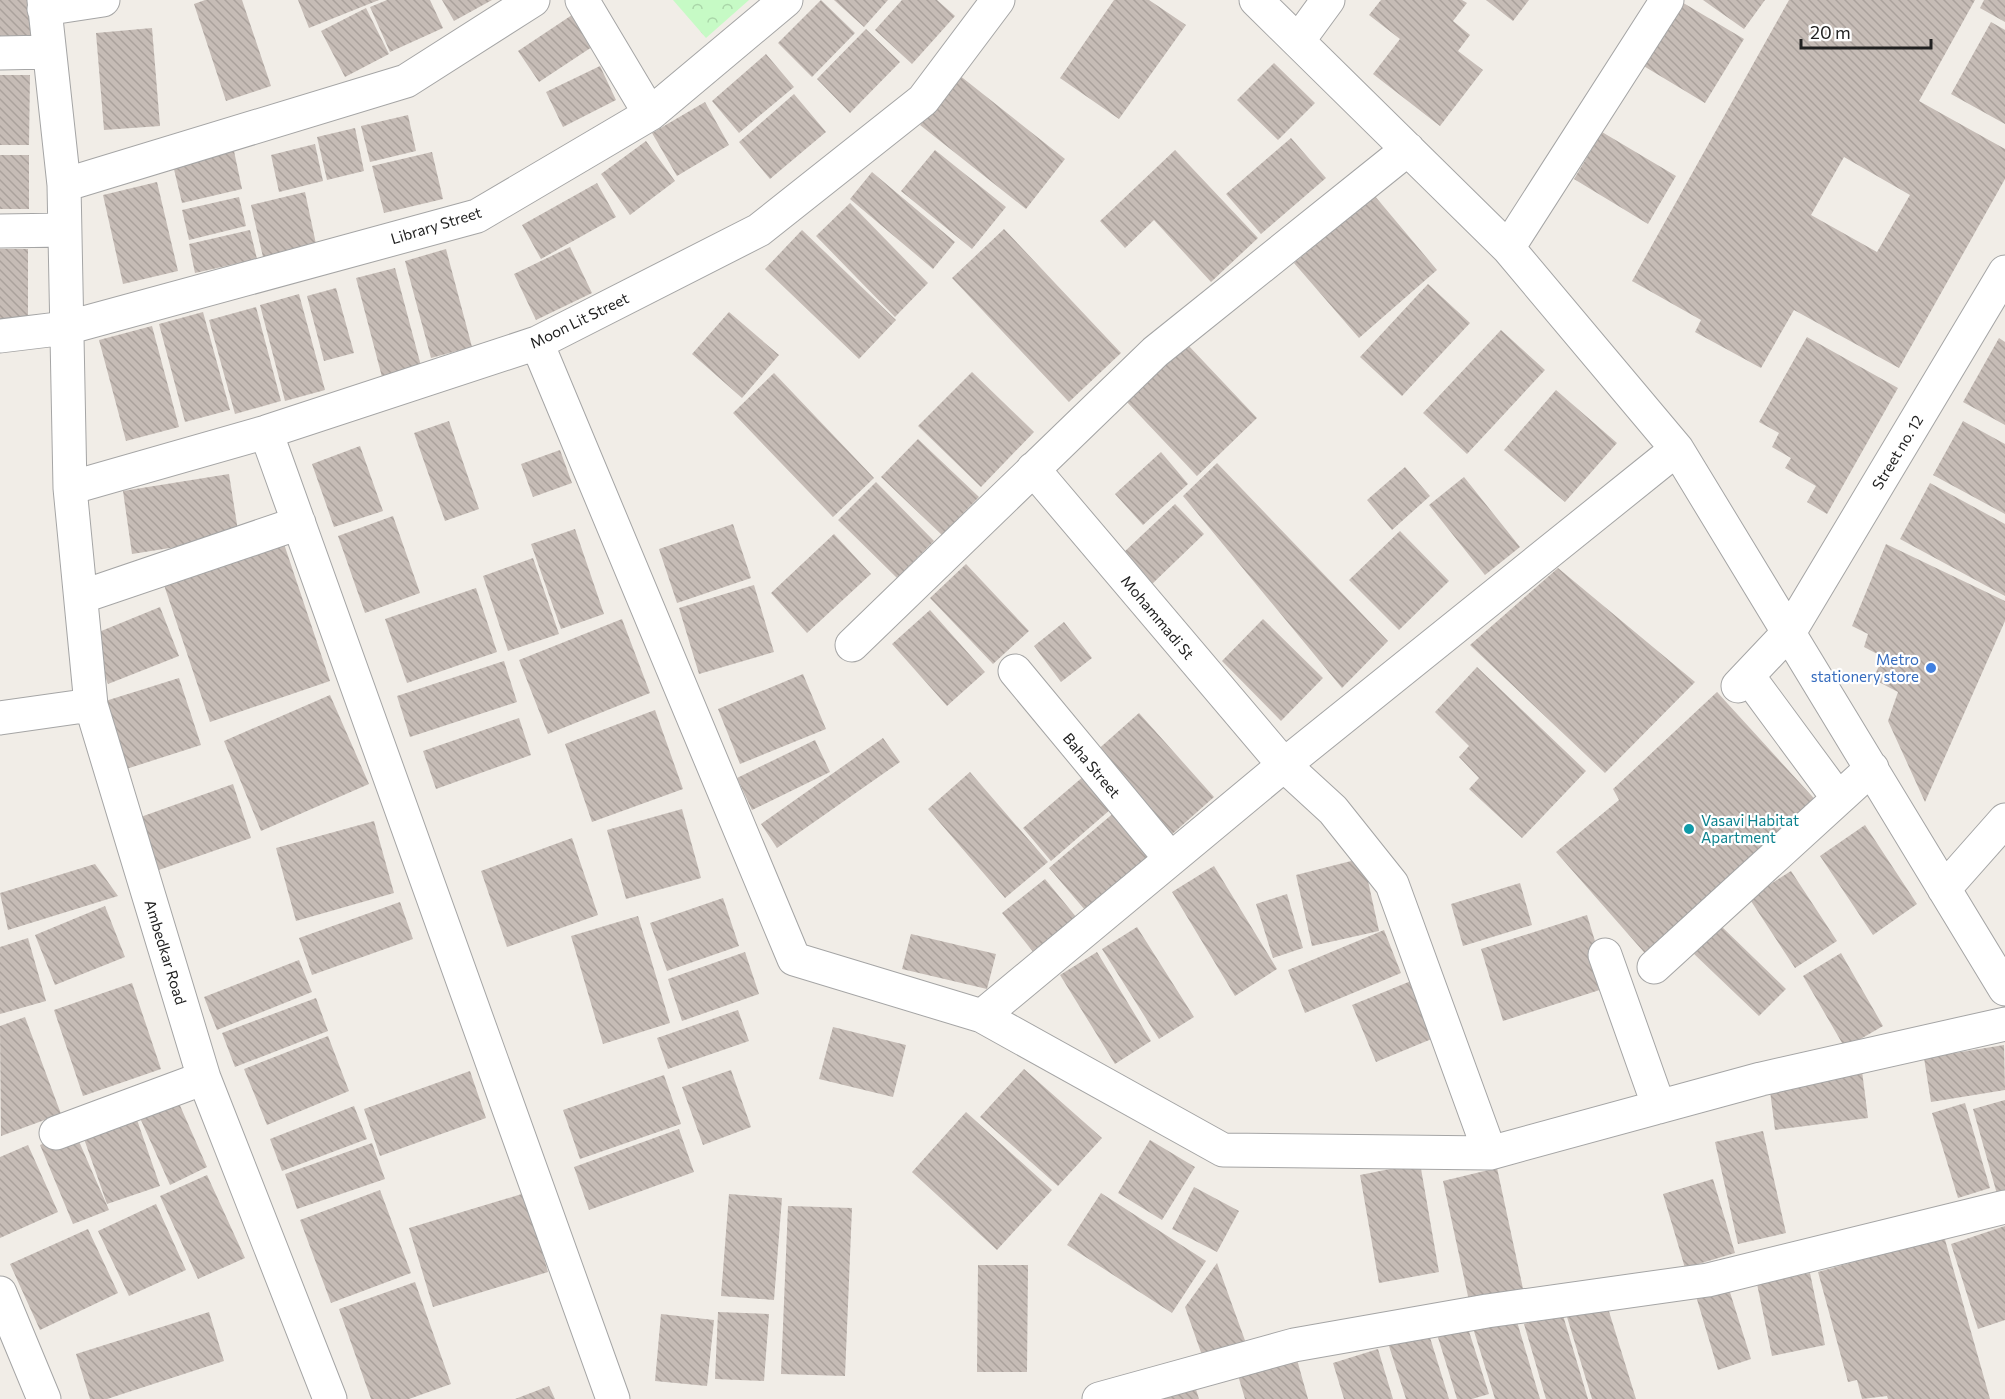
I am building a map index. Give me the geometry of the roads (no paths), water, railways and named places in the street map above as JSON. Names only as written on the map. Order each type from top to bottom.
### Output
[{"type":"street","points":[[44,4],[103,0]]},
{"type":"street","points":[[64,185],[406,81],[533,0]]},
{"type":"street","points":[[582,0],[650,114]]},
{"type":"street","name":"Library Street","points":[[0,336],[66,328],[477,216],[650,114],[786,0]]},
{"type":"street","name":"Moon Lit Street","points":[[70,488],[266,432],[537,343],[759,230],[923,100],[999,0]]},
{"type":"street","points":[[1256,0],[1508,248],[1677,449],[1790,631],[2005,988]]},
{"type":"street","points":[[1298,41],[1328,0]]},
{"type":"street","points":[[1508,248],[1666,0]]},
{"type":"street","name":"Ambedkar Road","points":[[44,4],[64,185],[70,488],[91,705],[204,1078],[330,1399]]},
{"type":"street","points":[[0,53],[49,52]]},
{"type":"street","points":[[852,645],[1155,352],[1408,149]]},
{"type":"street","points":[[0,231],[64,230]]},
{"type":"street","name":"Street no. 12","points":[[1838,798],[1743,681],[1790,631],[2005,272]]},
{"type":"street","points":[[537,343],[794,959],[982,1016],[1223,1150],[1490,1152],[1761,1079],[2005,1024]]},
{"type":"street","points":[[266,432],[613,1399]]},
{"type":"street","points":[[982,1016],[1170,858],[1677,449]]},
{"type":"street","name":"Mohammadi St","points":[[1033,469],[1284,765],[1333,810],[1392,884],[1490,1152]]},
{"type":"street","points":[[81,597],[299,523]]},
{"type":"street","name":"Baha Street","points":[[1015,671],[1170,858]]},
{"type":"street","points":[[0,718],[91,705]]},
{"type":"street","points":[[1654,967],[1872,768]]},
{"type":"street","points":[[1944,889],[2005,820]]},
{"type":"street","points":[[1605,955],[1659,1107]]},
{"type":"street","points":[[56,1133],[204,1078]]},
{"type":"street","points":[[1099,1399],[1294,1345],[1487,1311],[1708,1280],[2005,1207]]},
{"type":"street","points":[[0,1293],[44,1399]]},
{"type":"place","name":"Metro stationery store","points":[[1931,668]]},
{"type":"place","name":"Vasavi Habitat Apartment","points":[[1689,829]]}]
